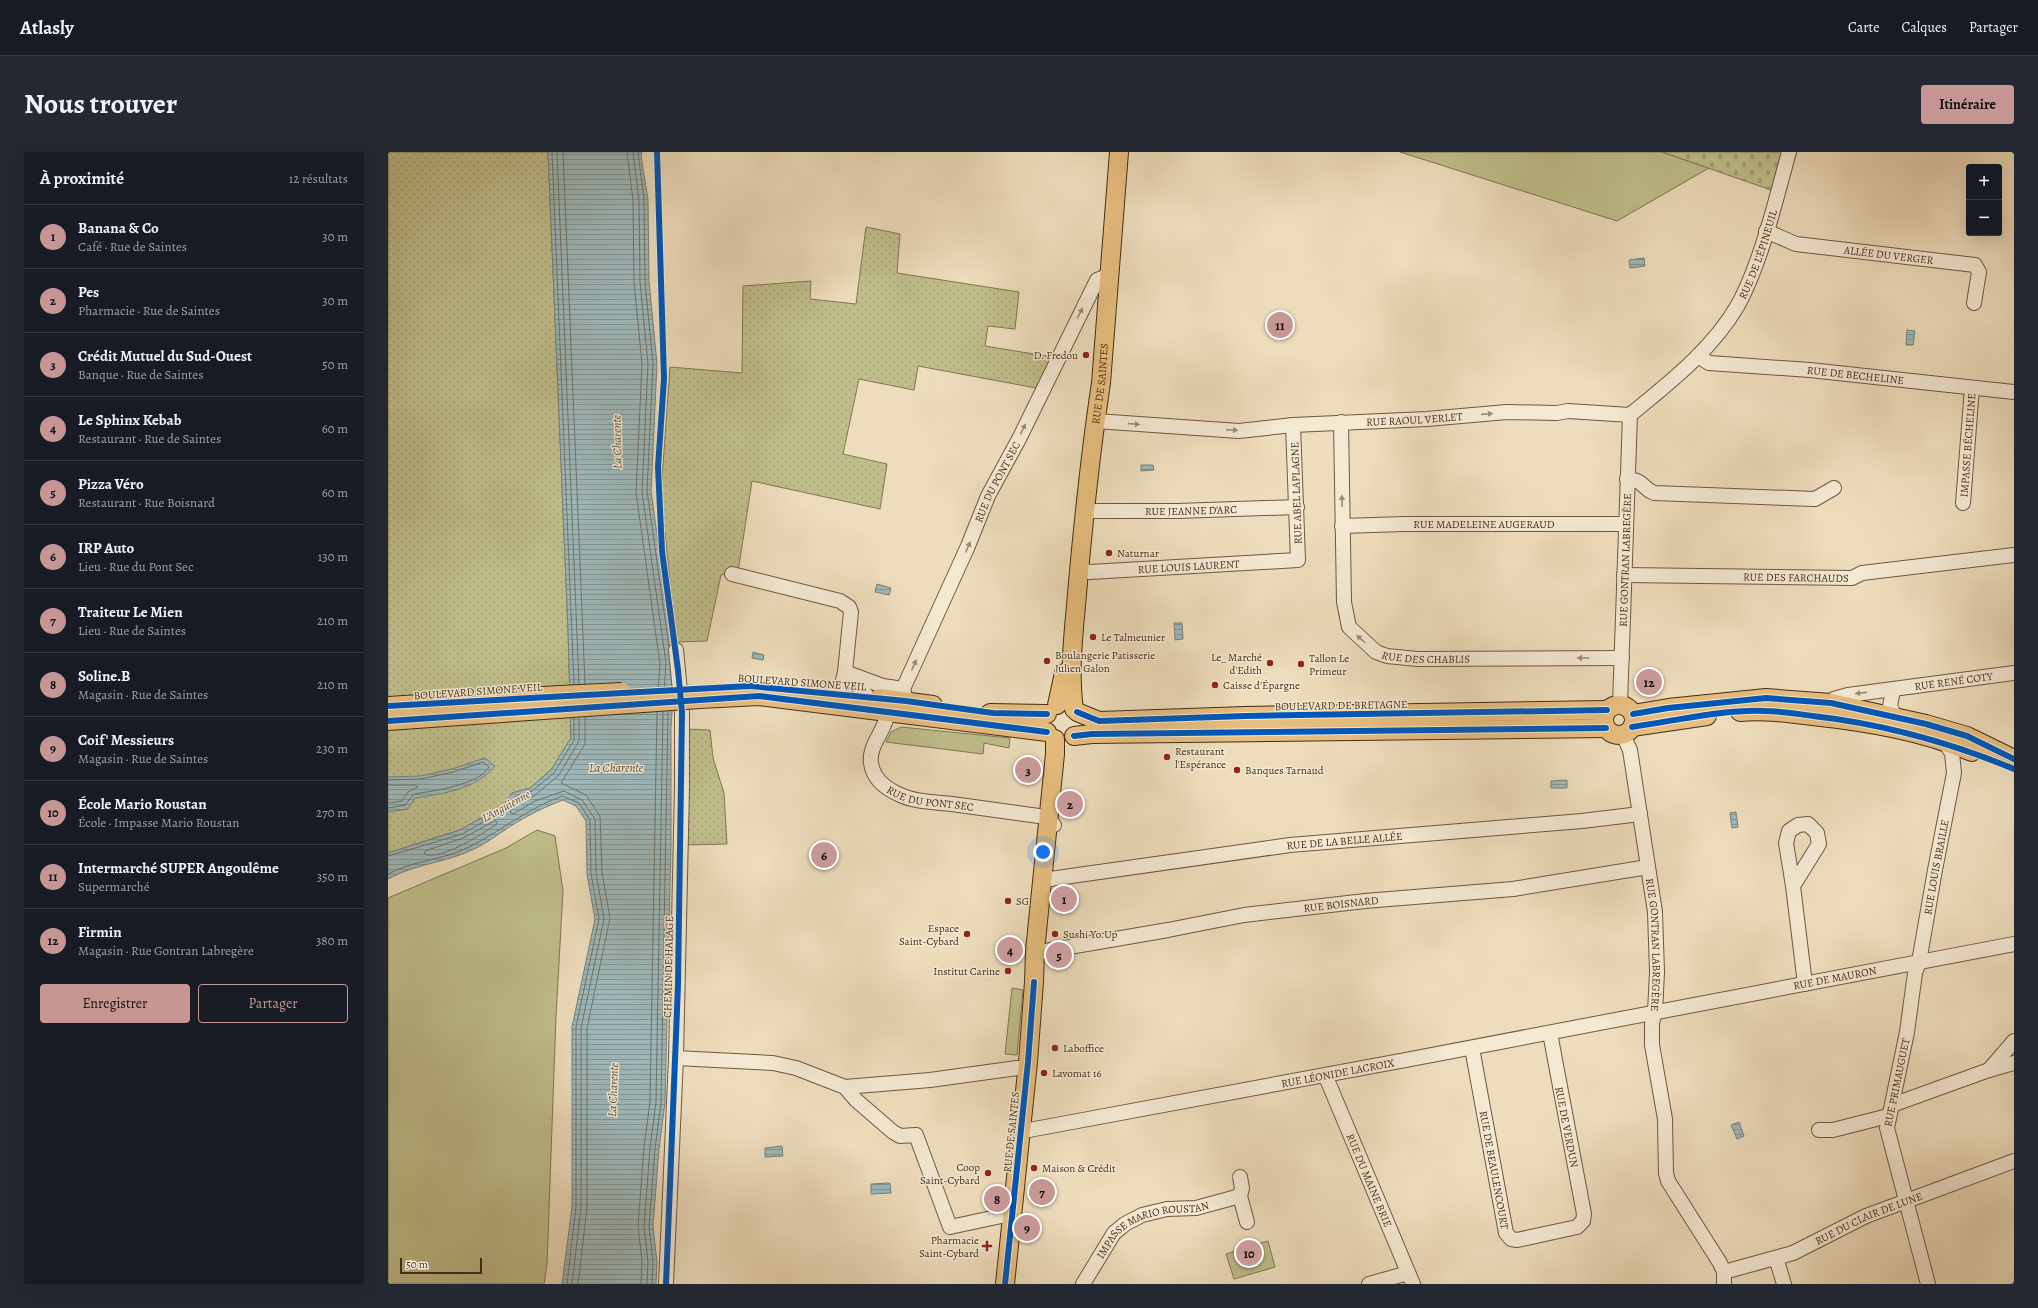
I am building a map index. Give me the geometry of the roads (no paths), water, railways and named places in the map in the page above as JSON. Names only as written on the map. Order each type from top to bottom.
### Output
[{"type":"main road","name":"RUE DE SAINTES","points":[[1064,710],[1072,685],[1079,570],[1101,383],[1119,152]]},
{"type":"main road","name":"BOULEVARD SIMONE VEIL","points":[[699,694],[750,686],[868,697],[904,695],[993,713],[1064,710]]},
{"type":"main road","name":"BOULEVARD SIMONE VEIL","points":[[388,706],[559,702],[699,694],[759,696],[888,712],[1061,737]]},
{"type":"main road","name":"BOULEVARD DE BRETAGNE","points":[[1623,718],[1668,708],[1766,698],[1831,703],[1895,717],[1967,736],[2014,759]]},
{"type":"main road","name":"BOULEVARD SIMONE VEIL","points":[[388,720],[559,702]]},
{"type":"main road","name":"BOULEVARD DE BRETAGNE","points":[[1064,710],[1099,721],[1245,716],[1623,718],[1765,711],[1869,724],[1945,743],[1974,753],[2014,770]]},
{"type":"main road","points":[[1061,737],[1080,728],[1079,717],[1064,710],[1044,723],[1061,737],[1092,734],[1606,728],[1603,719],[1623,718]]},
{"type":"main road","name":"RUE DE SAINTES","points":[[1005,1284],[1020,1130],[1028,1069],[1037,951],[1052,823],[1062,785],[1064,755],[1061,737]]},
{"type":"main road","name":"RUE DE SAINTES","points":[[1037,951],[1050,878],[1052,823]]},
{"type":"street","name":"RUE DE L'ÉPINEUIL","points":[[1702,351],[1727,321],[1740,300],[1749,281],[1766,231],[1789,152]]},
{"type":"street","name":"ALLÉE DU VERGER","points":[[1766,231],[1796,244],[1975,265],[1979,272],[1974,303]]},
{"type":"street","name":"RUE DU PONT SEC","points":[[904,695],[988,496],[1020,437],[1097,280],[1110,275]]},
{"type":"street","name":"RUE DE BECHELINE","points":[[1702,351],[1709,363],[1810,370],[2014,392]]},
{"type":"street","points":[[1630,415],[1702,351]]},
{"type":"street","name":"IMPASSE BÉCHELINE","points":[[1963,503],[1972,388]]},
{"type":"street","name":"RUE RAOUL VERLET","points":[[1096,421],[1238,431],[1293,425],[1506,412],[1556,413],[1568,411],[1630,415]]},
{"type":"street","name":"RUE GONTRAN LABREGÈRE","points":[[1630,415],[1622,658],[1623,718],[1630,750],[1655,912],[1657,972],[1655,1012],[1652,1023],[1652,1045],[1665,1119],[1666,1173],[1668,1181],[1724,1278]]},
{"type":"street","name":"RUE DES CHABLIS","points":[[1341,422],[1344,602],[1349,627],[1376,652],[1387,656],[1417,659],[1622,658]]},
{"type":"street","name":"RUE ABEL LAPLAGNE","points":[[1293,425],[1298,560]]},
{"type":"street","points":[[1627,479],[1640,482],[1649,491],[1654,493],[1814,499],[1834,488]]},
{"type":"street","name":"RUE JEANNE D'ARC","points":[[1086,511],[1177,511],[1297,507]]},
{"type":"street","name":"RUE MADELEINE AUGERAUD","points":[[1342,526],[1404,524],[1626,524]]},
{"type":"street","name":"RUE DES FARCHAUDS","points":[[1624,575],[1852,578],[1862,573],[2014,554]]},
{"type":"street","name":"RUE LOUIS LAURENT","points":[[1079,570],[1090,572],[1298,560]]},
{"type":"street","points":[[732,574],[840,601],[849,607],[851,612],[845,672],[842,684],[833,694]]},
{"type":"street","name":"CHEMIN DE HALAGE","points":[[666,1284],[676,1058],[682,712],[676,650]]},
{"type":"street","points":[[845,672],[904,695]]},
{"type":"street","points":[[845,672],[868,697]]},
{"type":"street","name":"RUE RENÉ COTY","points":[[1831,703],[1834,699],[1848,695],[2014,673]]},
{"type":"street","points":[[1893,690],[1890,706],[1895,717]]},
{"type":"street","name":"RUE DU PONT SEC","points":[[888,712],[888,718],[872,752],[870,761],[876,778],[888,789],[913,799],[1052,823]]},
{"type":"street","name":"RUE LOUIS BRAILLE","points":[[1919,962],[1954,773],[1952,753],[1945,743]]},
{"type":"street","points":[[1954,773],[1974,753]]},
{"type":"street","name":"RUE DE LA BELLE ALLÉE","points":[[1050,878],[1061,878],[1117,868],[1290,844],[1582,821],[1640,814]]},
{"type":"street","name":"RUE BOISNARD","points":[[1037,951],[1168,930],[1244,915],[1365,901],[1513,889],[1648,868]]},
{"type":"street","points":[[1793,886],[1805,984]]},
{"type":"street","name":"RUE DE MAURON","points":[[1655,1012],[2014,944]]},
{"type":"street","name":"RUE PRIMAUGUET","points":[[1919,962],[1915,973],[1907,1032],[1887,1128],[1928,1284]]},
{"type":"street","name":"RUE LÉONIDE LACROIX","points":[[1020,1130],[1029,1130],[1326,1076],[1655,1012]]},
{"type":"street","name":"RUE DE VERDUN","points":[[1550,1033],[1584,1214],[1583,1221]]},
{"type":"street","points":[[1989,1070],[2014,1041]]},
{"type":"street","name":"RUE DE BEAULENCOURT","points":[[1472,1048],[1506,1233],[1511,1239],[1517,1240],[1577,1227],[1583,1221]]},
{"type":"street","points":[[676,1058],[773,1064],[796,1068],[845,1088],[856,1100],[893,1132],[900,1136],[916,1135],[950,1227],[1006,1215],[1011,1216]]},
{"type":"street","points":[[1819,1130],[1833,1130],[1890,1111],[1989,1070],[2014,1063]]},
{"type":"street","points":[[845,1088],[930,1080],[1017,1068],[1028,1069]]},
{"type":"street","name":"RUE DU MAINE BRIE","points":[[1326,1076],[1411,1278]]},
{"type":"street","name":"RUE DU CLAIR DE LUNE","points":[[1724,1278],[1776,1258],[1794,1253],[1866,1216],[2014,1161]]},
{"type":"street","points":[[1240,1177],[1242,1188],[1240,1196],[1247,1222]]},
{"type":"street","name":"IMPASSE MARIO ROUSTAN","points":[[1083,1284],[1114,1233],[1125,1224],[1142,1215],[1166,1209],[1196,1208],[1240,1196]]},
{"type":"street","points":[[1776,1258],[1784,1284]]},
{"type":"street","points":[[1369,1284],[1411,1278]]},
{"type":"water","name":"La Charente","points":[[548,152],[642,152],[641,156],[648,199],[649,281],[657,364],[651,491],[675,663],[671,728],[671,844],[665,1103],[659,1149],[653,1226],[657,1262],[656,1284],[562,1284],[572,1207],[572,1027],[595,919],[587,874],[586,821],[576,806],[563,800],[524,818],[477,848],[451,858],[409,870],[388,879],[388,853],[460,830],[504,805],[512,793],[530,788],[551,770],[571,738],[568,629]]},
{"type":"water","points":[[1644,258],[1645,266],[1630,268],[1629,260]]},
{"type":"water","points":[[1907,330],[1915,331],[1913,345],[1906,345]]},
{"type":"water","points":[[1141,465],[1153,465],[1154,470],[1141,471]]},
{"type":"water","points":[[877,584],[891,588],[889,595],[875,592]]},
{"type":"water","points":[[1174,623],[1182,623],[1183,639],[1175,640]]},
{"type":"water","points":[[753,652],[764,655],[763,660],[752,658]]},
{"type":"water","points":[[485,758],[495,766],[478,780],[469,785],[448,792],[415,798],[408,809],[388,812],[388,777],[420,776],[452,769]]},
{"type":"water","points":[[1567,780],[1567,788],[1551,788],[1551,781]]},
{"type":"water","points":[[1736,812],[1738,827],[1732,828],[1730,813]]},
{"type":"water","points":[[1739,1122],[1744,1136],[1737,1139],[1731,1125]]},
{"type":"water","points":[[782,1146],[783,1156],[765,1157],[765,1148]]},
{"type":"water","points":[[890,1183],[891,1193],[871,1194],[871,1184]]},
{"type":"place","name":"Intermarché SUPER Angoulême","points":[[1280,325]]},
{"type":"place","name":"D. Fredou","points":[[1086,355]]},
{"type":"place","name":"Naturnar","points":[[1109,553]]},
{"type":"place","name":"Le Talmeunier","points":[[1093,637]]},
{"type":"place","name":"Boulangerie Patisserie Julien Galon","points":[[1047,661]]},
{"type":"place","name":"Le_ Marché d'Edith","points":[[1270,663]]},
{"type":"place","name":"Tallon Le Primeur","points":[[1301,664]]},
{"type":"place","name":"Firmin","points":[[1649,682]]},
{"type":"place","name":"Caisse d'Épargne","points":[[1215,685]]},
{"type":"place","name":"Restaurant l'Espérance","points":[[1167,757]]},
{"type":"place","name":"Crédit Mutuel du Sud-Ouest","points":[[1028,770]]},
{"type":"place","name":"Banques Tarnaud","points":[[1237,770]]},
{"type":"place","name":"Pes","points":[[1070,804]]},
{"type":"place","name":"IRP Auto","points":[[824,855]]},
{"type":"place","name":"Banana & Co","points":[[1064,899]]},
{"type":"place","name":"SG","points":[[1008,901]]},
{"type":"place","name":"Espace Saint-Cybard","points":[[967,934]]},
{"type":"place","name":"Sushi Yo.Up","points":[[1055,934]]},
{"type":"place","name":"Le Sphinx Kebab","points":[[1010,950]]},
{"type":"place","name":"Pizza Véro","points":[[1059,955]]},
{"type":"place","name":"Institut Carine","points":[[1008,971]]},
{"type":"place","name":"Laboffice","points":[[1055,1048]]},
{"type":"place","name":"Lavomat 16","points":[[1044,1073]]},
{"type":"place","name":"Maison & Crédit","points":[[1034,1168]]},
{"type":"place","name":"Coop Saint-Cybard","points":[[988,1173]]},
{"type":"place","name":"Traiteur Le Mien","points":[[1042,1192]]},
{"type":"place","name":"Soline.B","points":[[997,1199]]},
{"type":"place","name":"Coif' Messieurs","points":[[1027,1228]]},
{"type":"place","name":"Pharmacie Saint-Cybard","points":[[987,1246]]},
{"type":"place","name":"École Mario Roustan","points":[[1249,1253]]},
{"type":"water label","name":"L'Anguienne","points":[[506,806]]}]
